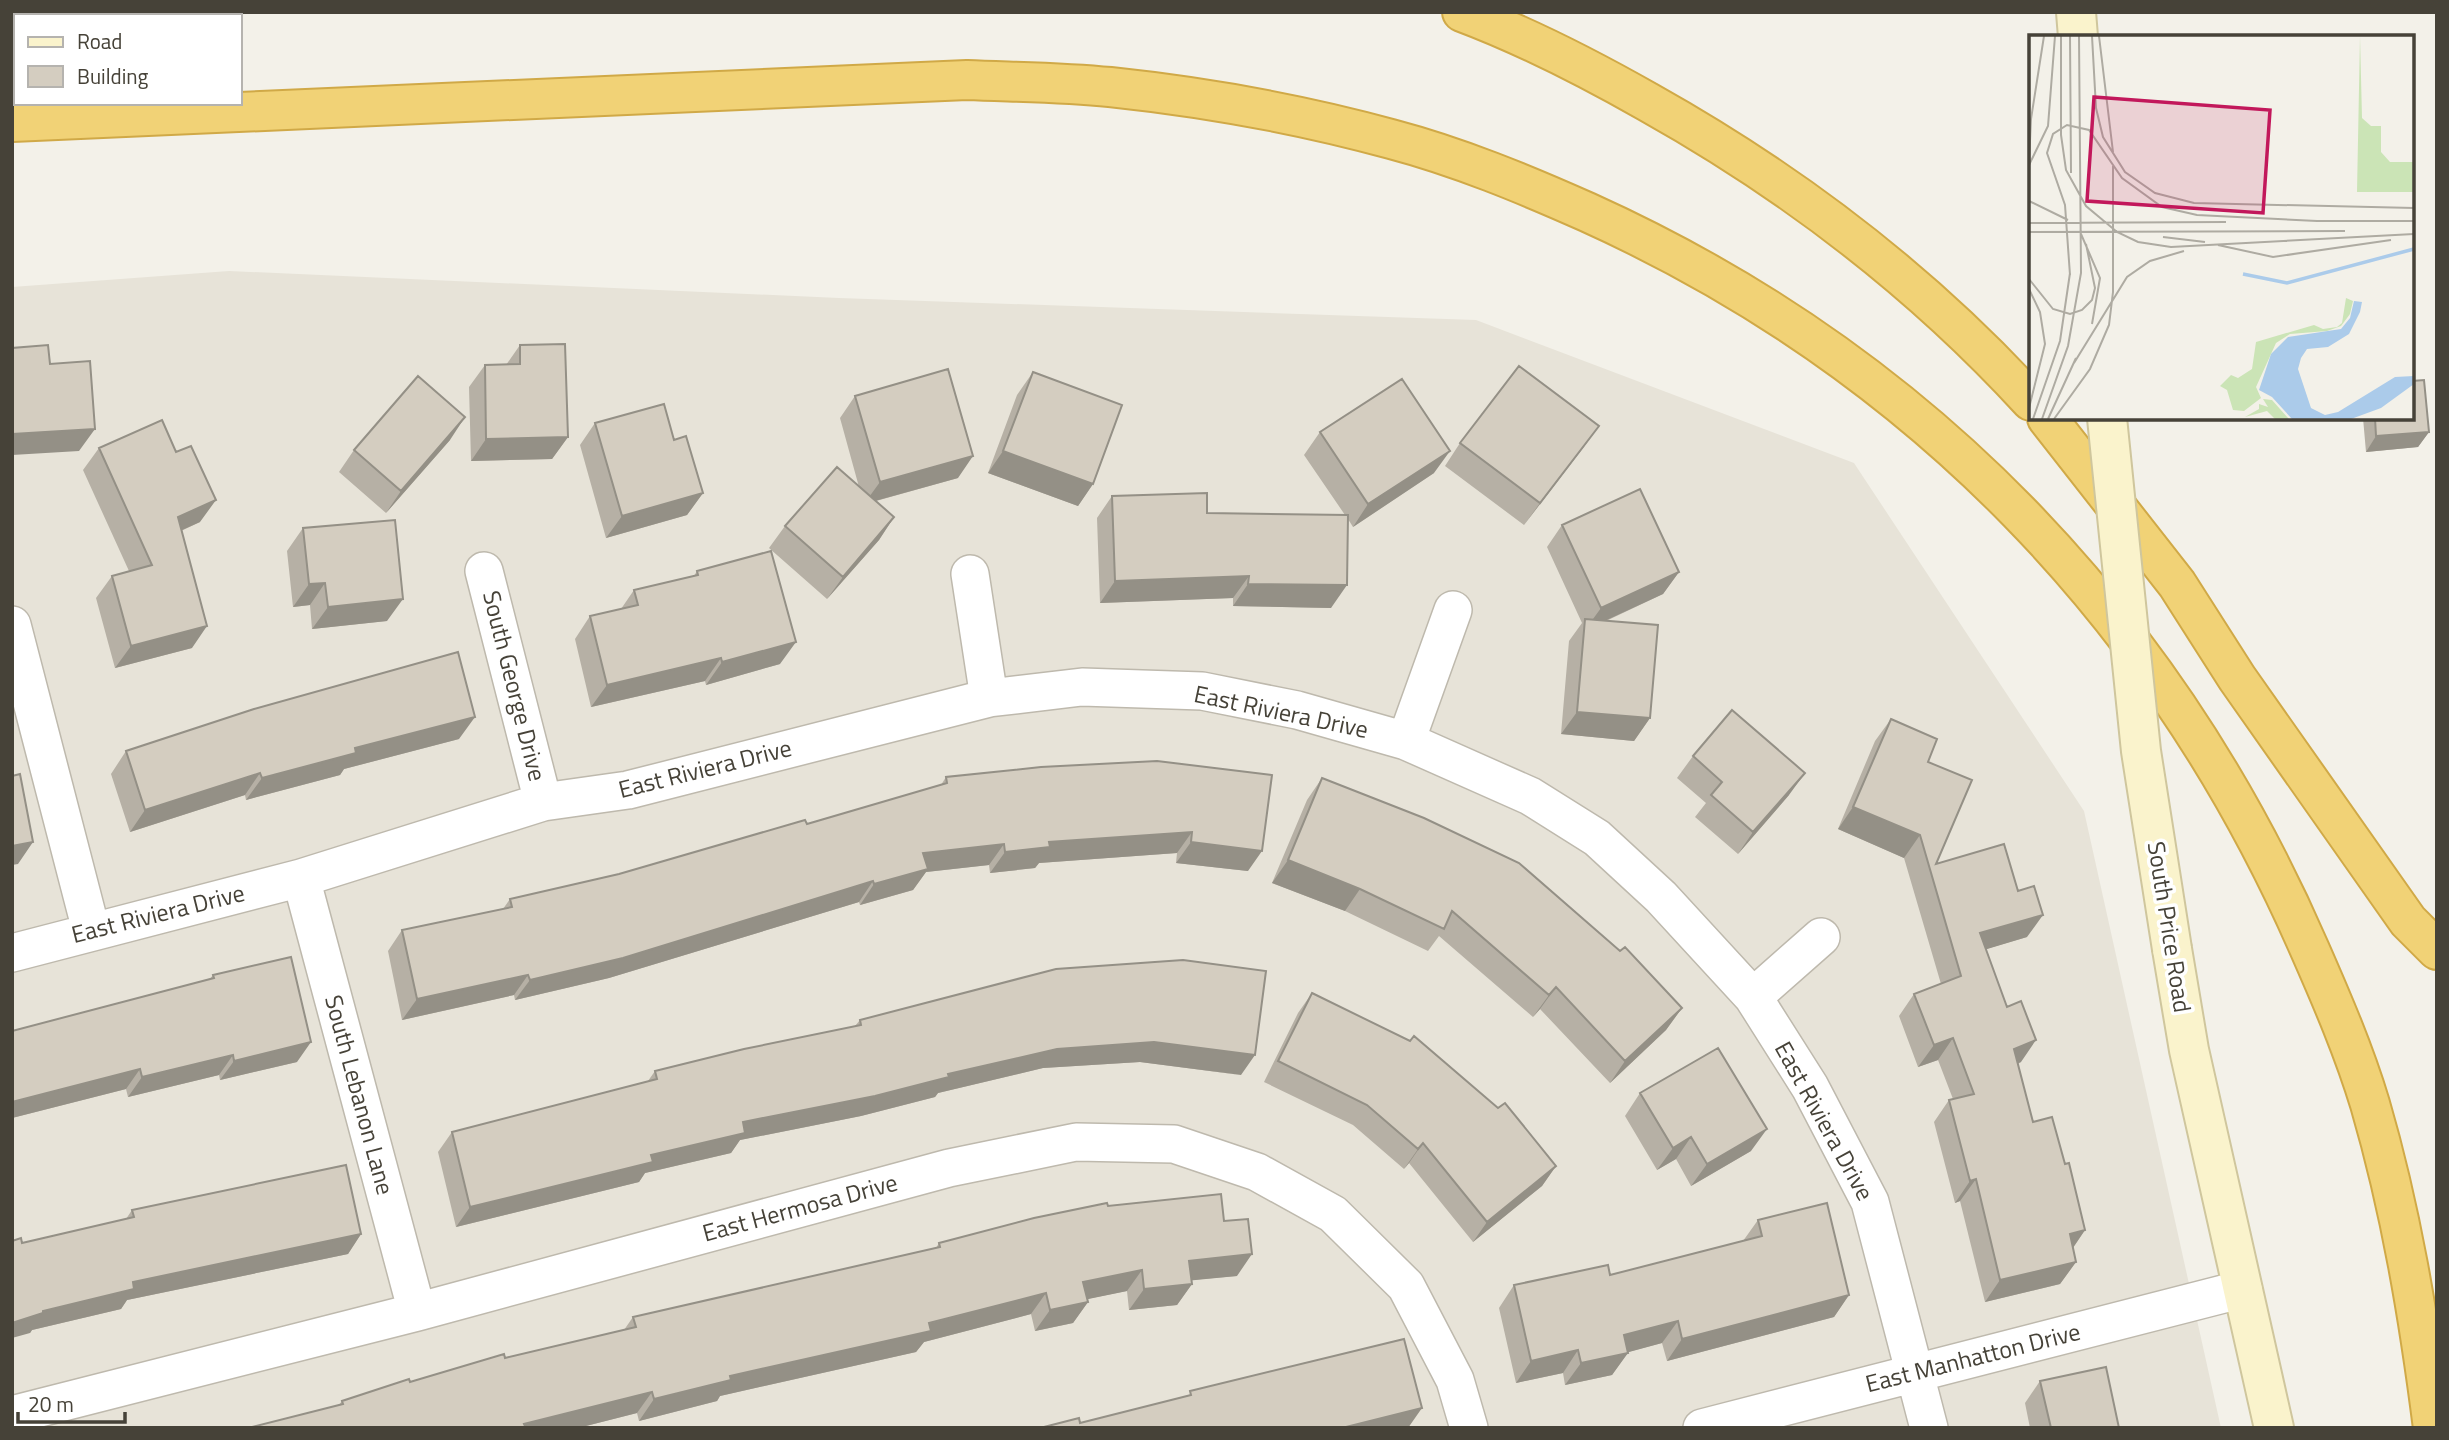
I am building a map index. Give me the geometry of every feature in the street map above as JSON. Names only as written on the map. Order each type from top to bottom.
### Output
[{"type":"highway","points":[[1462,12],[1508,29],[1600,76],[1722,144],[1820,211],[1899,272],[1982,348],[2029,399]]},
{"type":"highway","points":[[12,122],[967,80],[1108,87],[1263,110],[1394,139],[1518,181],[1644,238],[1744,293],[1850,363],[1951,445],[2105,605],[2186,720],[2254,830],[2291,907],[2339,1016],[2369,1101],[2397,1209],[2415,1301],[2433,1428]]},
{"type":"highway","points":[[2049,420],[2177,584],[2236,678],[2408,921],[2437,950]]},
{"type":"main road","points":[[2076,12],[2078,35]]},
{"type":"main road","name":"South Price Road","points":[[2107,420],[2141,751],[2172,949],[2189,1050],[2274,1428]]},
{"type":"street","name":"South George Drive","points":[[485,571],[543,802]]},
{"type":"street","points":[[970,574],[989,698]]},
{"type":"street","points":[[1406,741],[1452,610]]},
{"type":"street","points":[[12,625],[91,930]]},
{"type":"street","name":"East Riviera Drive","points":[[12,953],[91,930],[301,878],[543,802],[628,790],[989,698],[1082,687],[1202,691],[1297,710],[1406,741],[1530,796],[1597,838],[1661,897],[1753,997],[1810,1087],[1870,1202],[1929,1428]]},
{"type":"street","name":"South Lebanon Lane","points":[[301,878],[417,1312]]},
{"type":"street","points":[[1753,997],[1821,937]]},
{"type":"street","name":"East Hermosa Drive","points":[[23,1418],[949,1168],[1076,1142],[1174,1144],[1257,1172],[1333,1214],[1406,1286],[1455,1380],[1469,1428]]},
{"type":"street","name":"East Manhatton Drive","points":[[1702,1428],[2244,1289]]},
{"type":"shaded area","points":[[229,271],[839,298],[1476,320],[1854,463],[2084,811],[2221,1428],[12,1428],[12,287]]},
{"type":"building","points":[[565,344],[568,437],[486,439],[485,365],[520,364],[520,345]]},
{"type":"building","points":[[48,345],[50,364],[90,361],[95,429],[12,434],[12,348]]},
{"type":"building","points":[[1519,366],[1599,426],[1540,503],[1460,443]]},
{"type":"building","points":[[948,369],[973,456],[880,482],[855,396]]},
{"type":"building","points":[[1033,372],[1122,405],[1093,484],[1003,451]]},
{"type":"building","points":[[418,376],[465,417],[401,491],[354,450]]},
{"type":"building","points":[[1402,379],[1450,451],[1368,504],[1320,432]]},
{"type":"building","points":[[2424,380],[2429,432],[2376,436],[2375,420],[2414,420],[2414,381]]},
{"type":"building","points":[[664,404],[674,440],[686,436],[703,493],[622,516],[595,423]]},
{"type":"building","points":[[162,420],[176,452],[191,446],[216,500],[178,517],[207,626],[131,646],[112,576],[152,565],[99,448]]},
{"type":"building","points":[[837,467],[894,517],[843,577],[785,526]]},
{"type":"building","points":[[1640,489],[1679,572],[1601,608],[1562,525]]},
{"type":"building","points":[[1207,493],[1207,513],[1348,515],[1347,585],[1248,584],[1249,576],[1115,581],[1112,496]]},
{"type":"building","points":[[395,520],[403,599],[328,607],[325,583],[309,584],[303,528]]},
{"type":"building","points":[[771,551],[796,642],[722,662],[721,658],[607,685],[590,616],[638,605],[634,590],[698,575],[697,571]]},
{"type":"building","points":[[1585,619],[1658,625],[1650,718],[1577,712]]},
{"type":"building","points":[[458,652],[475,717],[355,748],[356,753],[262,778],[260,773],[145,810],[126,751],[254,709]]},
{"type":"building","points":[[1732,710],[1805,773],[1753,832],[1711,795],[1722,782],[1693,756]]},
{"type":"building","points":[[1891,719],[1937,739],[1928,762],[1972,780],[1936,864],[2004,844],[2018,891],[2034,886],[2043,915],[1980,933],[2007,1007],[2021,1001],[2036,1040],[2014,1049],[2033,1122],[2052,1117],[2065,1164],[2069,1163],[2085,1230],[2070,1234],[2076,1262],[2000,1280],[1976,1179],[1970,1181],[1949,1100],[1974,1094],[1953,1038],[1934,1045],[1914,994],[1961,976],[1920,835],[1853,807]]},
{"type":"building","points":[[1157,761],[1272,775],[1262,851],[1191,842],[1192,832],[1049,842],[1050,847],[1005,852],[1004,844],[923,853],[928,869],[874,884],[873,881],[623,958],[530,980],[528,975],[417,999],[402,930],[512,907],[510,899],[619,874],[805,820],[807,824],[947,783],[946,777],[1041,767]]},
{"type":"building","points":[[20,774],[33,842],[12,846],[12,776]]},
{"type":"building","points":[[1322,778],[1424,818],[1519,863],[1620,951],[1625,947],[1682,1008],[1625,1061],[1556,987],[1549,995],[1452,911],[1444,929],[1360,889],[1288,860]]},
{"type":"building","points":[[291,957],[311,1042],[234,1061],[233,1055],[142,1077],[140,1069],[12,1102],[12,1031],[214,978],[213,975]]},
{"type":"building","points":[[1183,960],[1266,971],[1255,1055],[1154,1042],[1057,1049],[948,1074],[949,1077],[875,1096],[743,1122],[745,1133],[651,1155],[653,1162],[470,1207],[452,1132],[657,1079],[655,1071],[861,1025],[860,1020],[1056,969]]},
{"type":"building","points":[[1312,993],[1410,1041],[1414,1036],[1498,1108],[1505,1103],[1556,1166],[1487,1222],[1423,1143],[1418,1149],[1367,1105],[1278,1061]]},
{"type":"building","points":[[1718,1048],[1767,1129],[1707,1164],[1691,1137],[1673,1148],[1640,1093]]},
{"type":"building","points":[[346,1165],[361,1234],[133,1282],[134,1289],[43,1311],[12,1323],[12,1241],[21,1238],[22,1243],[134,1217],[132,1210]]},
{"type":"building","points":[[1221,1194],[1224,1221],[1248,1219],[1252,1254],[1189,1261],[1192,1284],[1144,1289],[1142,1270],[1083,1282],[1088,1302],[1050,1310],[1046,1293],[929,1323],[931,1331],[730,1376],[731,1380],[654,1399],[652,1392],[524,1424],[526,1428],[248,1428],[343,1404],[342,1401],[409,1379],[410,1382],[504,1354],[505,1358],[636,1327],[633,1317],[940,1247],[939,1243],[1034,1218],[1107,1203],[1108,1206]]},
{"type":"building","points":[[1827,1203],[1849,1295],[1682,1339],[1678,1321],[1624,1335],[1628,1353],[1581,1363],[1578,1350],[1531,1361],[1514,1285],[1608,1265],[1610,1275],[1762,1236],[1758,1220]]},
{"type":"building","points":[[1404,1339],[1422,1408],[1342,1428],[1040,1428],[1079,1418],[1080,1423],[1191,1395],[1190,1391]]},
{"type":"building","points":[[2106,1367],[2119,1428],[2051,1428],[2040,1381]]}]
